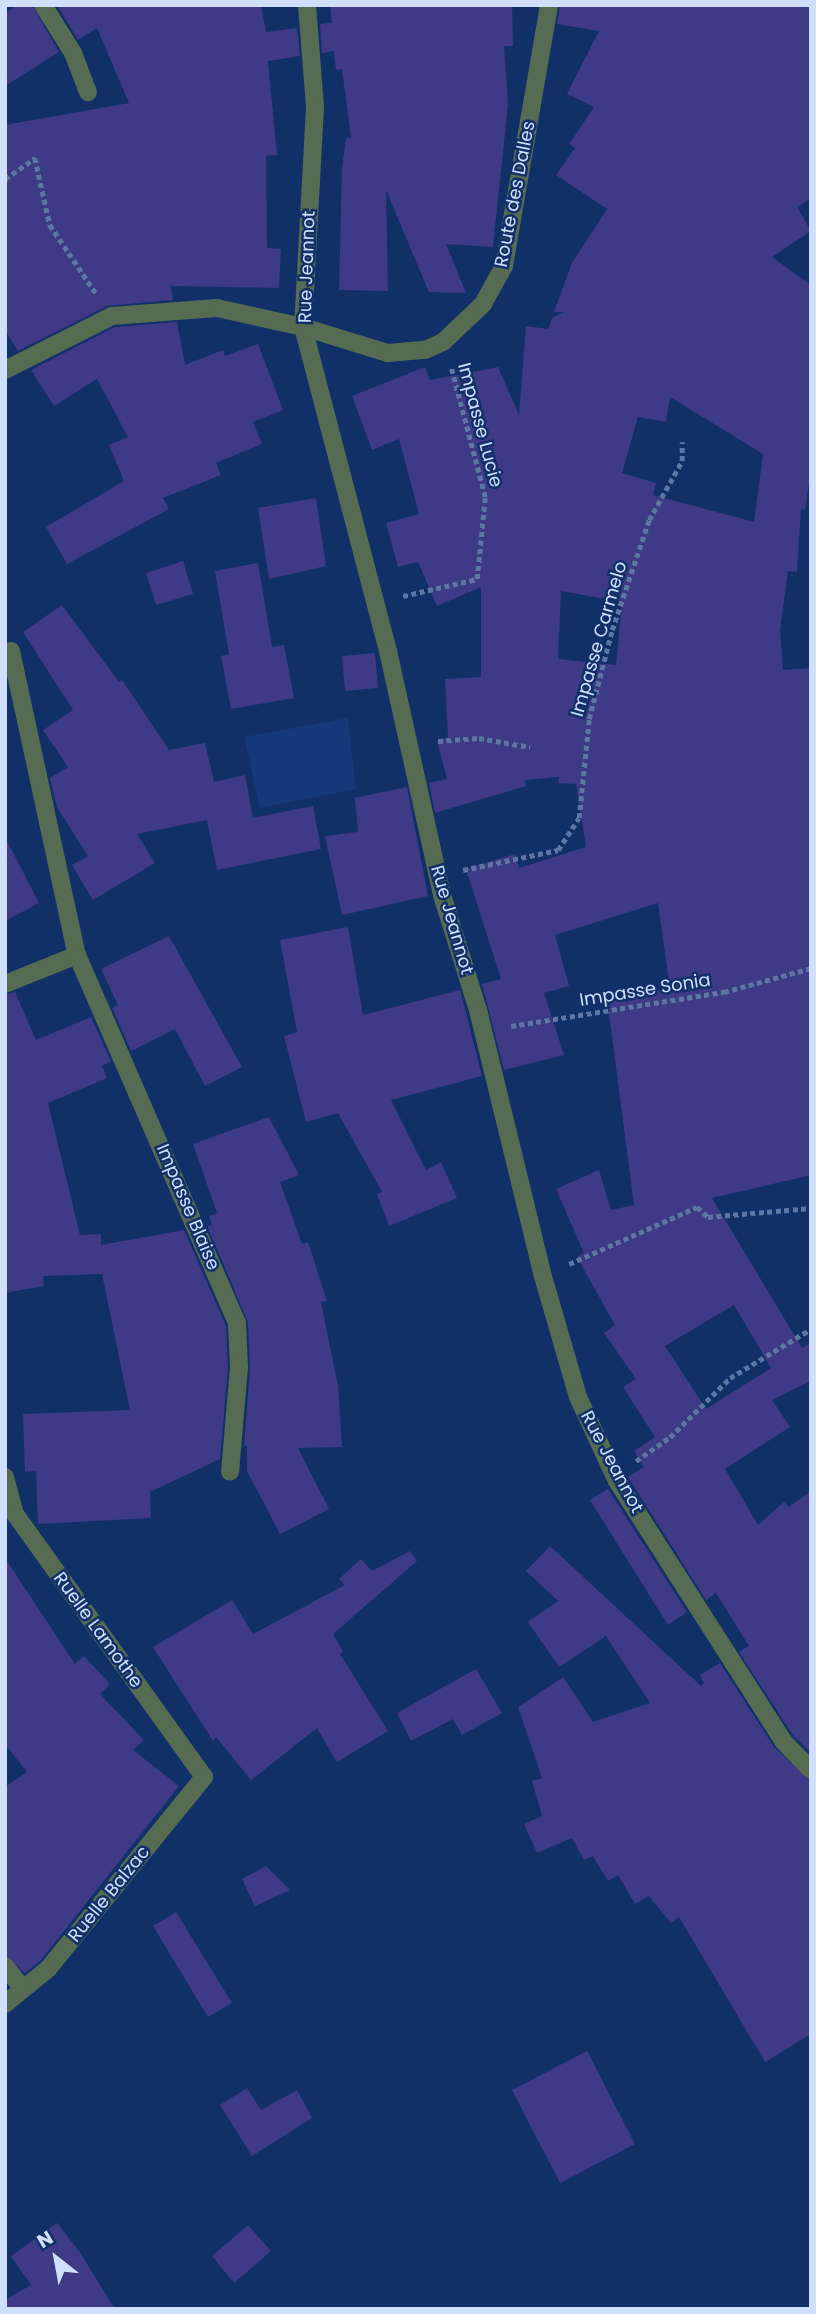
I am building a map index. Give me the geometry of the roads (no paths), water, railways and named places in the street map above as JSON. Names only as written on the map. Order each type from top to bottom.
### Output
[{"type":"street","points":[[43,5],[73,53],[88,92]]},
{"type":"street","name":"Rue Jeannot","points":[[307,5],[315,107],[303,327],[375,602],[438,877],[482,1031],[542,1273],[578,1397],[617,1481],[783,1741],[811,1770]]},
{"type":"street","name":"Route des Dalles","points":[[5,370],[112,316],[216,308],[303,327],[387,353],[425,350],[443,342],[483,304],[503,266],[549,5]]},
{"type":"street","name":"Impasse Blaise","points":[[11,651],[77,955],[237,1323],[239,1367],[230,1472]]},
{"type":"street","points":[[5,984],[77,955]]},
{"type":"street","name":"Ruelle Lamothe","points":[[5,1477],[15,1514],[204,1777]]},
{"type":"street","name":"Ruelle Balzac","points":[[5,2004],[49,1968],[204,1777]]},
{"type":"street","points":[[5,1966],[23,1989]]}]
